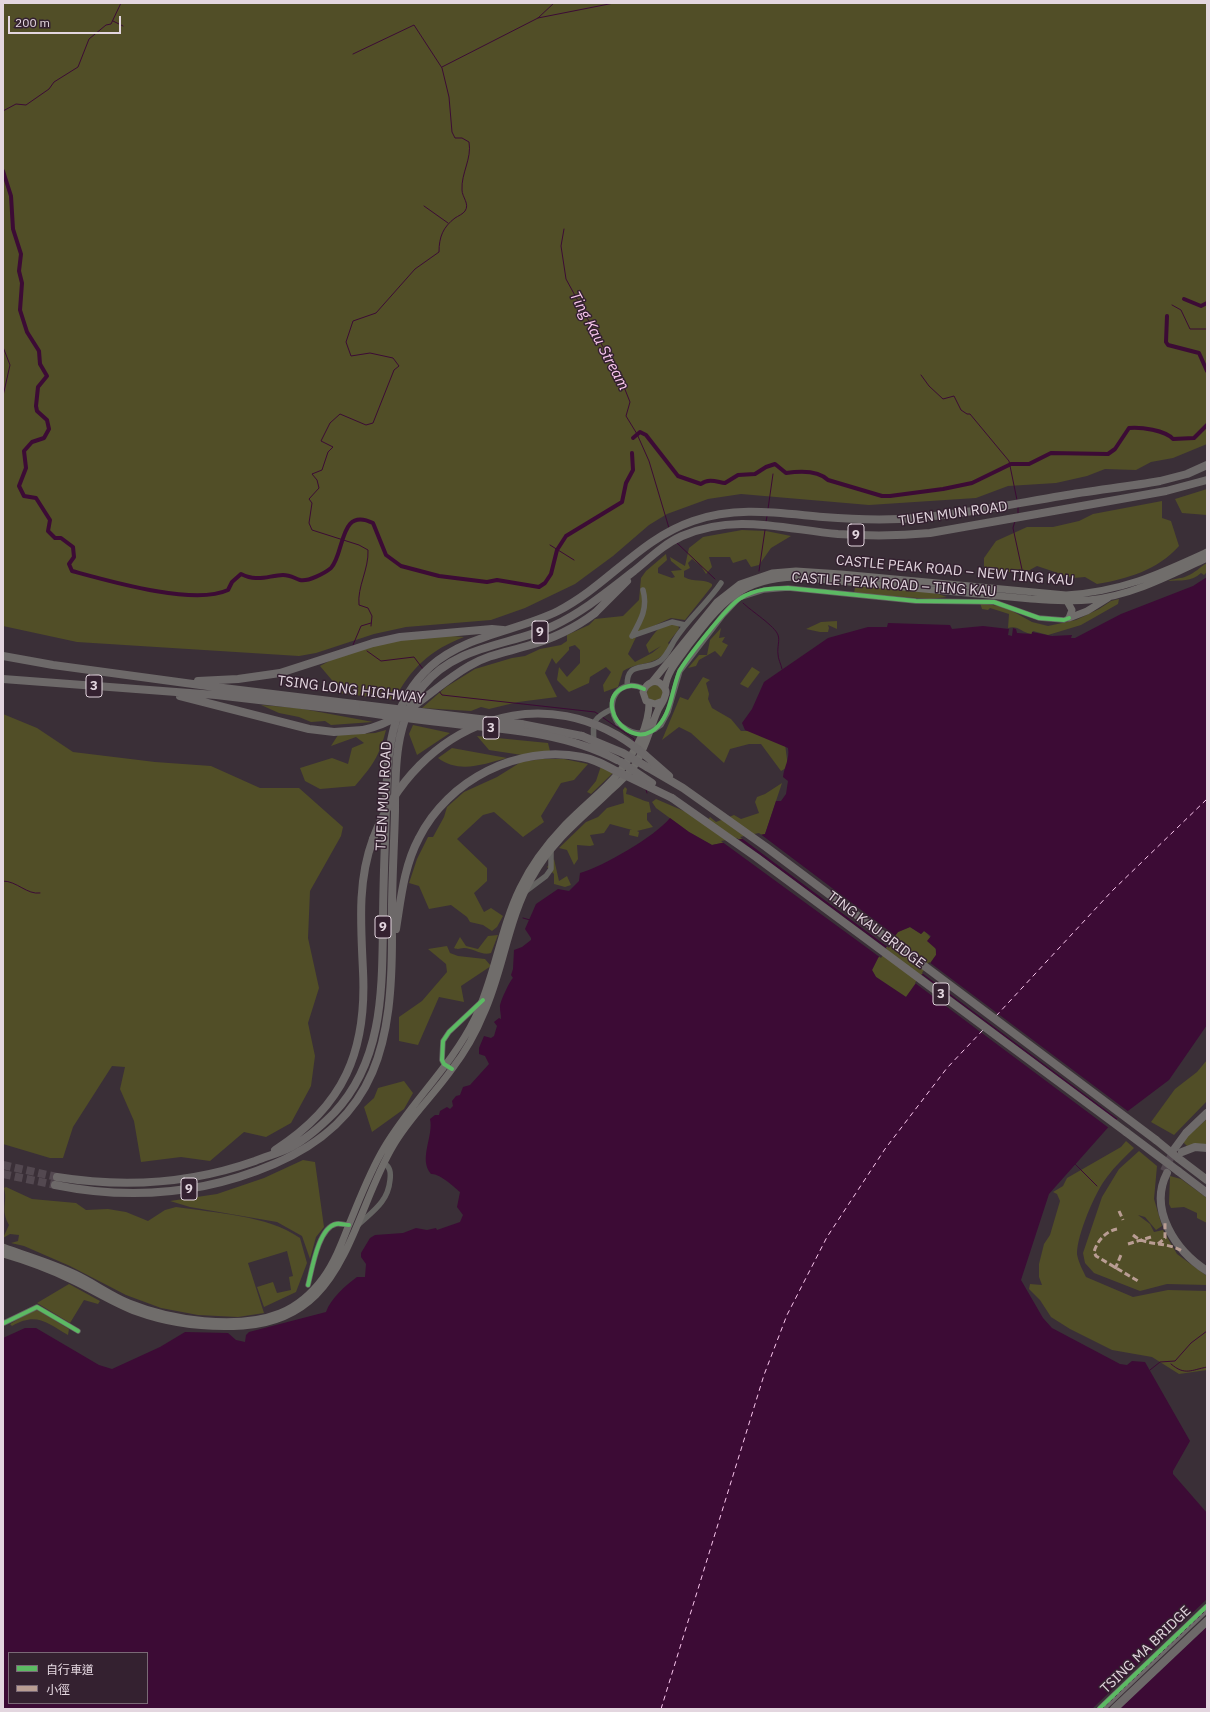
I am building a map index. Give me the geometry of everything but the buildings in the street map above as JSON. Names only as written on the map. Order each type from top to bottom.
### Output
[{"type":"highway","name":"TUEN MUN ROAD","points":[[55,1185],[79,1190],[131,1194],[190,1189],[227,1181],[263,1169],[290,1157],[316,1142],[338,1124],[351,1108],[368,1083],[375,1067],[388,1023],[392,947],[395,784],[401,714],[405,697],[417,680],[445,655],[464,645],[503,630],[546,617],[573,603],[592,590],[655,539],[688,522],[724,513],[761,511],[844,518],[899,519],[960,513],[1167,480],[1187,474],[1207,465]]},
{"type":"highway","name":"TUEN MUN ROAD","points":[[57,1177],[111,1183],[149,1183],[207,1175],[260,1159],[295,1146],[327,1120],[354,1088],[371,1049],[380,1000],[388,759],[390,739],[401,714],[419,691],[430,679],[459,657],[534,634],[558,624],[622,583],[660,550],[676,539],[704,528],[729,524],[768,524],[842,534],[896,535],[936,532],[1169,491],[1207,480]]},
{"type":"highway","points":[[156,690],[309,729],[334,732],[363,730],[384,724],[408,711],[458,673],[480,660],[554,637],[575,627],[595,613],[622,583]]},
{"type":"highway","points":[[179,682],[238,679],[280,673],[373,643],[400,637],[492,629],[503,630]]},
{"type":"highway","name":"TSING LONG HIGHWAY","points":[[3,656],[52,665],[508,730],[570,741],[599,751],[617,760],[672,798]]},
{"type":"highway","name":"TSING LONG HIGHWAY","points":[[3,680],[156,690],[508,722],[576,734],[600,742],[623,753],[683,788]]},
{"type":"highway","points":[[260,1159],[291,1139],[321,1114],[341,1086],[354,1057],[361,1030],[364,1004],[361,923],[362,888],[366,862],[373,839],[391,801],[423,762],[445,745],[466,732],[488,722],[516,714],[536,712],[558,713],[578,717],[599,725],[629,742],[683,788]]},
{"type":"highway","points":[[392,947],[410,858],[419,838],[432,816],[449,798],[473,778],[500,766],[531,757],[561,755],[583,757],[601,763],[672,798]]},
{"type":"highway","name":"TING KAU BRIDGE","points":[[683,788],[804,875],[1207,1180]]},
{"type":"highway","name":"TING KAU BRIDGE","points":[[672,798],[756,857],[1207,1193]]},
{"type":"highway","points":[[1207,1113],[1186,1133],[1178,1150],[1195,1147],[1207,1148]]},
{"type":"highway","points":[[1165,1172],[1161,1193],[1163,1215],[1171,1234],[1182,1251],[1207,1271]]},
{"type":"highway","name":"TSING MA BRIDGE","points":[[1100,1709],[1207,1607]]},
{"type":"highway","name":"TSING MA BRIDGE","points":[[1114,1709],[1207,1621]]},
{"type":"main road","points":[[1069,618],[1087,611],[1111,593],[1152,577],[1207,552]]},
{"type":"main road","points":[[1111,593],[1154,582],[1207,558]]},
{"type":"main road","name":"CASTLE PEAK ROAD – NEW TING KAU","points":[[652,682],[717,602],[740,584],[772,573],[796,571],[841,574],[1056,595],[1111,593]]},
{"type":"main road","name":"CASTLE PEAK ROAD – NEW TING KAU","points":[[665,688],[672,667],[720,606],[742,589],[774,578],[796,577],[840,580],[1067,601],[1111,593]]},
{"type":"main road","points":[[1067,601],[1072,610],[1069,618]]},
{"type":"main road","points":[[3,1254],[63,1276],[140,1313],[182,1323],[222,1326],[263,1323],[292,1313],[319,1292],[340,1261],[380,1162],[396,1130],[449,1067],[462,1056],[479,1024],[496,984],[514,920],[524,892],[534,874],[551,849],[576,822],[605,797],[632,763],[657,712],[663,701],[666,695],[665,688],[659,683],[652,682],[644,689],[644,698],[649,703],[655,704],[663,701]]},
{"type":"main road","points":[[645,736],[649,715],[649,703]]},
{"type":"main road","points":[[449,1067],[483,1000],[495,966],[513,904],[530,869],[559,831],[632,763]]},
{"type":"main road","points":[[3,1247],[65,1269],[119,1298],[142,1308],[174,1316],[223,1321],[260,1318],[280,1313],[307,1296],[318,1285],[338,1253],[345,1234],[353,1228]]},
{"type":"street","points":[[627,686],[628,674],[631,670],[659,662],[685,625],[721,583]]},
{"type":"street","name":"CASTLE PEAK ROAD – TING KAU","points":[[612,709],[618,723],[629,731],[636,734],[651,732],[661,724],[668,712],[680,671],[724,613],[737,600],[747,595],[772,588],[788,588],[916,601],[994,602],[1039,618],[1059,620],[1069,618]]},
{"type":"street","points":[[642,590],[645,599],[645,610],[632,636],[672,622],[685,625]]},
{"type":"street","points":[[595,754],[593,724],[595,720],[602,714],[612,709],[615,695],[618,691],[627,686],[634,685],[644,689]]},
{"type":"street","points":[[524,892],[546,876],[551,869],[551,849]]},
{"type":"street","points":[[449,1067],[442,1060],[443,1041],[449,1032],[483,1000]]},
{"type":"street","points":[[308,1286],[321,1237],[331,1226],[337,1224],[353,1228],[378,1208],[389,1189],[391,1174],[388,1166],[380,1162]]},
{"type":"street","points":[[3,1322],[4,1323],[37,1306],[78,1331]]},
{"type":"street","points":[[1110,1709],[1207,1616]]},
{"type":"shaded area","points":[[3,3],[1207,3],[1207,444],[1173,458],[1151,462],[1136,470],[1105,469],[1087,476],[1056,483],[1008,486],[976,498],[869,505],[741,494],[708,499],[667,514],[649,525],[613,556],[575,584],[525,608],[491,620],[406,627],[374,634],[316,653],[299,656],[77,642],[3,626]]},
{"type":"shaded area","points":[[1207,489],[1207,515],[1182,513],[1175,499]]},
{"type":"shaded area","points":[[1162,501],[1162,518],[1171,521],[1179,546],[1162,561],[1131,576],[1097,584],[1085,577],[1073,578],[1037,566],[1026,572],[987,572],[984,568],[984,558],[996,541],[1027,527],[1053,527],[1079,521],[1093,514]]},
{"type":"shaded area","points":[[742,530],[766,531],[791,536],[771,548],[759,565],[751,567],[746,559],[733,563],[730,557],[709,557],[712,567],[706,574],[701,566],[692,559],[688,563],[690,568],[684,571],[684,577],[691,580],[709,582],[712,586],[685,620],[671,618],[638,633],[628,654],[635,662],[652,653],[661,646],[649,653],[646,645],[658,629],[666,625],[678,624],[679,629],[668,643],[670,646],[659,658],[648,663],[630,667],[623,671],[618,687],[604,692],[603,685],[611,672],[606,667],[590,677],[589,683],[569,692],[557,680],[559,667],[567,677],[580,663],[580,650],[575,645],[569,647],[569,650],[556,664],[552,658],[545,673],[557,697],[518,702],[489,709],[481,707],[471,711],[422,708],[446,687],[475,669],[512,658],[525,656],[540,649],[561,645],[567,641],[567,635],[589,625],[595,619],[623,616],[639,600],[641,578],[646,571],[666,554],[667,560],[658,568],[658,573],[672,578],[675,577],[671,571],[682,570],[671,561],[670,557],[685,566],[689,548],[703,537]]},
{"type":"shaded area","points":[[1207,563],[1207,572],[1204,575],[1201,573],[1190,579],[1168,581],[1190,575]]},
{"type":"shaded area","points":[[1207,577],[1207,1025],[1169,1080],[1112,1123],[1049,1194],[1021,1280],[1043,1318],[1052,1328],[1120,1364],[1127,1365],[1132,1361],[1145,1362],[1190,1441],[1173,1471],[1173,1474],[1207,1513],[1207,1709],[3,1709],[3,1338],[25,1328],[36,1328],[99,1365],[112,1369],[160,1347],[185,1332],[228,1333],[236,1340],[245,1342],[246,1335],[249,1332],[326,1312],[331,1302],[343,1288],[357,1277],[365,1277],[366,1264],[361,1257],[361,1253],[370,1238],[375,1235],[403,1233],[416,1228],[427,1230],[436,1228],[437,1230],[460,1222],[463,1215],[457,1207],[460,1192],[442,1178],[431,1174],[427,1168],[426,1154],[431,1126],[430,1119],[435,1115],[439,1115],[440,1111],[447,1107],[450,1109],[453,1106],[452,1101],[456,1096],[460,1095],[463,1087],[470,1085],[489,1064],[485,1056],[479,1054],[479,1048],[484,1036],[491,1038],[494,1036],[497,1026],[494,1022],[499,1018],[501,1019],[500,1005],[507,987],[513,978],[511,975],[513,969],[514,950],[522,947],[531,940],[525,929],[536,904],[558,889],[569,891],[579,881],[580,873],[615,858],[653,834],[670,818],[689,832],[712,845],[765,834],[776,801],[781,801],[786,794],[788,781],[783,777],[788,756],[788,748],[745,730],[742,723],[752,709],[764,682],[828,638],[868,627],[887,627],[888,623],[950,625],[952,629],[983,626],[1009,629],[1008,635],[1012,636],[1013,628],[1016,629],[1017,633],[1032,634],[1032,632],[1052,636],[1072,635],[1071,638],[1075,638],[1121,614],[1193,586]],"holes":[[[910,927],[921,934],[924,931],[931,936],[927,941],[936,949],[936,955],[906,997],[876,977],[872,970],[878,958],[898,932]]]},
{"type":"shaded area","points":[[855,587],[914,589],[937,593],[947,597],[930,599],[854,593]]},
{"type":"shaded area","points":[[1119,599],[1118,604],[1081,625],[1048,635],[1033,631],[1031,634],[1014,627],[1008,628],[1009,614],[990,608],[988,610],[982,609],[980,603],[1005,607],[1032,622],[1048,626],[1076,620],[1099,609],[1111,601]]},
{"type":"shaded area","points":[[837,621],[837,629],[828,625],[828,632],[806,629],[821,622]]},
{"type":"shaded area","points":[[721,628],[719,638],[725,637],[722,642],[728,645],[721,657],[715,651],[699,660],[696,666],[688,668],[699,655],[707,655],[710,640]]},
{"type":"shaded area","points":[[439,635],[464,637],[441,648],[423,661],[407,678],[394,700],[339,693],[336,685],[320,666],[333,659],[393,640]]},
{"type":"shaded area","points":[[752,667],[760,672],[748,688],[740,684]]},
{"type":"shaded area","points":[[703,677],[710,680],[706,683],[709,694],[708,699],[712,708],[731,719],[741,731],[761,731],[785,744],[788,767],[781,771],[761,744],[749,744],[730,749],[724,763],[691,733],[679,727],[662,740],[680,697],[688,700]]},
{"type":"shaded area","points":[[655,685],[661,687],[663,693],[661,699],[655,701],[649,699],[647,693],[649,687]]},
{"type":"shaded area","points":[[261,705],[298,708],[373,722],[331,725],[325,721],[311,722],[299,717],[279,713]]},
{"type":"shaded area","points":[[3,714],[37,728],[73,752],[155,762],[211,766],[260,788],[299,788],[343,827],[341,836],[310,891],[308,938],[319,988],[308,1023],[315,1056],[311,1086],[291,1123],[266,1137],[244,1132],[210,1161],[181,1157],[141,1162],[134,1121],[120,1089],[125,1067],[112,1066],[73,1127],[63,1158],[50,1158],[3,1144]]},
{"type":"shaded area","points":[[413,725],[450,733],[417,755],[409,734]]},
{"type":"shaded area","points":[[386,730],[375,760],[355,786],[320,789],[305,781],[300,768],[332,758],[348,764],[352,748],[364,743],[356,737],[331,746],[338,735],[375,733]]},
{"type":"shaded area","points":[[477,736],[548,743],[550,751],[522,755],[489,750]]},
{"type":"shaded area","points":[[452,748],[507,758],[481,765],[463,767],[454,766],[438,758]]},
{"type":"shaded area","points":[[542,759],[564,759],[588,764],[574,780],[561,783],[541,816],[544,822],[523,837],[494,812],[483,815],[457,839],[487,868],[487,881],[474,893],[484,912],[491,908],[503,916],[497,927],[492,931],[483,925],[470,922],[467,917],[451,905],[429,909],[419,886],[409,883],[417,859],[428,837],[433,837],[444,817],[447,807],[464,792],[497,777],[521,762]]},
{"type":"shaded area","points":[[601,766],[614,772],[591,794],[587,792],[596,781]]},
{"type":"shaded area","points":[[782,783],[765,834],[712,845],[689,832],[656,808],[652,802],[656,799],[707,821],[710,817],[716,822],[734,815],[741,819],[759,813],[755,802],[757,797],[765,794]]},
{"type":"shaded area","points":[[625,787],[627,789],[626,794],[649,802],[651,812],[647,813],[647,820],[653,827],[637,831],[639,832],[638,837],[629,835],[630,830],[632,830],[610,824],[604,833],[590,835],[594,845],[577,845],[578,859],[574,865],[567,850],[559,848],[586,822],[598,817],[607,808],[624,803],[623,790]]},
{"type":"shaded area","points":[[554,859],[559,881],[567,876],[571,885],[565,887],[554,884],[554,874],[547,867]]},
{"type":"shaded area","points":[[910,927],[921,934],[924,931],[929,936],[933,942],[936,955],[906,997],[876,977],[872,970],[878,958],[898,932]]},
{"type":"shaded area","points":[[498,935],[491,953],[488,954],[467,948],[454,948],[460,937],[466,946],[478,949],[488,936]]},
{"type":"shaded area","points":[[447,946],[450,953],[458,956],[485,959],[491,966],[461,986],[464,1002],[439,997],[418,1045],[399,1041],[399,1017],[422,1001],[447,972],[446,964],[428,949]]},
{"type":"shaded area","points":[[1207,1060],[1207,1101],[1174,1135],[1151,1122],[1175,1089],[1197,1072]]},
{"type":"shaded area","points":[[404,1081],[413,1093],[404,1109],[372,1132],[364,1107],[374,1098],[378,1088]]},
{"type":"shaded area","points":[[1207,1119],[1207,1145],[1187,1146],[1182,1141]]},
{"type":"shaded area","points":[[1126,1141],[1134,1148],[1110,1173],[1097,1193],[1083,1225],[1078,1246],[1078,1260],[1086,1277],[1133,1297],[1168,1290],[1207,1291],[1207,1370],[1179,1374],[1152,1357],[1112,1350],[1070,1329],[1051,1317],[1040,1300],[1029,1289],[1030,1284],[1042,1285],[1039,1277],[1039,1264],[1044,1244],[1050,1235],[1060,1201],[1057,1194],[1053,1192],[1063,1186],[1067,1178],[1121,1147]]},
{"type":"shaded area","points":[[1139,1151],[1157,1166],[1154,1199],[1162,1226],[1156,1230],[1145,1217],[1138,1215],[1150,1224],[1154,1232],[1163,1230],[1177,1254],[1207,1276],[1207,1285],[1167,1284],[1140,1291],[1094,1273],[1085,1263],[1083,1253],[1102,1197],[1119,1169]]},
{"type":"shaded area","points":[[303,1160],[315,1162],[324,1227],[316,1237],[310,1259],[302,1236],[277,1222],[190,1207],[170,1201],[217,1194],[264,1178]]},
{"type":"shaded area","points":[[1170,1176],[1181,1179],[1207,1198],[1207,1223],[1197,1218],[1197,1213],[1184,1207],[1171,1208],[1169,1204]]},
{"type":"shaded area","points":[[6,1187],[32,1199],[76,1203],[86,1210],[108,1209],[126,1212],[148,1221],[165,1210],[176,1207],[224,1213],[257,1220],[287,1230],[300,1238],[307,1263],[296,1292],[264,1307],[257,1287],[273,1282],[277,1293],[291,1290],[289,1277],[293,1276],[287,1251],[248,1263],[264,1313],[238,1317],[198,1315],[161,1308],[126,1295],[70,1266],[24,1246],[11,1243],[18,1241],[19,1235],[10,1234],[3,1238],[9,1225],[5,1215],[4,1188]]},
{"type":"shaded area","points":[[69,1284],[100,1301],[98,1304],[84,1300],[70,1323],[37,1303]]},
{"type":"shaded area","points":[[38,1310],[69,1329],[68,1335],[41,1320],[28,1320],[12,1326],[10,1324],[32,1311]]},
{"type":"pier","points":[[759,833],[897,937],[889,948],[740,837]]},
{"type":"pier","points":[[737,838],[887,949],[881,958],[721,841]]},
{"type":"pier","points":[[929,962],[1129,1112],[1119,1120],[922,973]]},
{"type":"pier","points":[[921,974],[1117,1121],[1109,1128],[915,983]]},
{"type":"pier","points":[[1207,1599],[1207,1626],[1119,1709],[1092,1709]]},
{"type":"waterway","points":[[3,111],[16,104],[26,105],[49,89],[54,82],[78,67],[89,39],[106,25],[111,24],[121,3]]},
{"type":"waterway","points":[[442,67],[538,18],[554,3]]},
{"type":"waterway","points":[[538,18],[614,3]]},
{"type":"waterway","points":[[113,21],[123,26]]},
{"type":"waterway","points":[[353,54],[414,25],[442,68],[449,97],[452,132],[455,138],[462,138],[469,142],[470,148],[462,184],[462,193],[467,206],[464,212],[451,221],[442,233],[439,252],[415,269],[376,313],[353,321],[346,342],[351,356],[370,353],[393,358],[399,366],[394,370],[373,423],[366,425],[340,414],[330,423],[321,441],[333,447],[328,452],[322,470],[312,474],[317,480],[319,488],[309,499],[312,503],[309,523],[312,530],[359,545],[368,550],[367,564],[360,591],[359,605],[368,608],[372,616],[371,626]]},
{"type":"waterway","points":[[3,171],[11,196],[13,229],[21,254],[19,271],[22,283],[20,310],[27,332],[39,351],[40,364],[47,376],[38,387],[36,406],[37,411],[47,420],[49,429],[44,438],[32,442],[24,451],[26,468],[19,486],[24,496],[36,498],[50,520],[48,531],[55,538],[61,538],[73,547],[74,557],[69,564],[72,571],[129,586],[173,594],[194,595],[213,594],[228,590],[232,582],[241,574],[254,578],[283,575],[300,580],[307,580],[321,575],[331,568],[339,552],[348,526],[354,521],[362,519],[373,523],[386,555],[401,566],[439,576],[487,582],[497,580],[539,587],[545,583],[551,574],[557,550],[566,536],[622,502],[626,483],[633,470],[632,453]]},
{"type":"waterway","points":[[424,206],[448,223]]},
{"type":"waterway","name":"Ting Kau Stream","points":[[564,229],[561,246],[566,279],[603,347],[616,367],[630,402],[626,416],[637,434],[649,461],[669,528]]},
{"type":"waterway","points":[[1184,299],[1201,306],[1207,303]]},
{"type":"waterway","points":[[1172,305],[1181,310],[1190,329],[1207,329]]},
{"type":"waterway","points":[[1167,316],[1166,342],[1168,345],[1199,353],[1207,371]]},
{"type":"waterway","points":[[3,347],[10,365],[3,396]]},
{"type":"waterway","points":[[921,375],[929,386],[943,399],[954,396],[961,410],[967,414],[970,414],[1009,461],[1017,500]]},
{"type":"waterway","points":[[633,438],[640,432],[646,435],[678,476],[701,484],[707,481],[725,483],[738,475],[755,474],[766,467],[775,464],[786,473],[802,472],[819,474],[828,480],[882,496],[890,496],[943,489],[972,483],[1011,464],[1029,464],[1051,453],[1108,454],[1115,449],[1129,428],[1159,431],[1173,439],[1194,438],[1207,425]]},
{"type":"waterway","points":[[768,509],[773,474]]},
{"type":"waterway","points":[[1018,507],[1018,514]]},
{"type":"waterway","points":[[766,522],[767,516]]},
{"type":"waterway","points":[[1015,521],[1013,528],[1023,574]]},
{"type":"waterway","points":[[759,571],[765,530]]},
{"type":"waterway","points":[[677,543],[715,579]]},
{"type":"waterway","points":[[550,545],[574,560]]},
{"type":"waterway","points":[[743,603],[776,631],[779,637],[778,656],[782,669]]},
{"type":"waterway","points":[[353,645],[361,626],[371,623]]},
{"type":"waterway","points":[[367,651],[381,661],[414,657],[423,669]]},
{"type":"waterway","points":[[439,691],[442,695],[595,712],[598,714]]},
{"type":"waterway","points":[[602,717],[634,739],[634,742]]},
{"type":"waterway","points":[[3,881],[13,883],[31,892],[40,893]]},
{"type":"waterway","points":[[523,918],[530,920]]},
{"type":"waterway","points":[[1075,1164],[1097,1186]]},
{"type":"waterway","points":[[1150,1370],[1160,1362],[1175,1361],[1191,1343],[1207,1331]]},
{"type":"waterway","points":[[1171,1364],[1184,1371],[1192,1371],[1207,1367]]},
{"type":"ferry route","points":[[996,1016],[1112,891],[1207,799]]},
{"type":"ferry route","points":[[661,1709],[764,1375],[787,1315],[827,1237],[885,1149],[947,1068],[983,1030]]},
{"type":"tunnel","points":[[1164,1171],[1175,1148]]},
{"type":"tunnel","points":[[3,1165],[57,1177]]},
{"type":"tunnel","points":[[3,1174],[55,1185]]},
{"type":"railway","points":[[1102,1709],[1207,1609]]},
{"type":"marked path","points":[[1119,1211],[1123,1220]]},
{"type":"marked path","points":[[1158,1244],[1165,1238],[1165,1222]]},
{"type":"marked path","points":[[1117,1229],[1102,1237],[1094,1252],[1096,1256],[1138,1281]]},
{"type":"marked path","points":[[1133,1235],[1138,1239],[1150,1243],[1170,1246],[1182,1251]]},
{"type":"marked path","points":[[1128,1244],[1151,1237]]},
{"type":"marked path","points":[[1115,1269],[1121,1255]]},
{"type":"cycle path","points":[[644,689],[635,686],[627,686],[621,689],[613,698],[612,710],[618,721],[627,730],[639,734],[651,731],[663,719],[679,672],[683,665],[727,610],[735,602],[746,595],[764,590],[788,588],[916,601],[994,602],[1039,618],[1064,620],[1069,618]]},
{"type":"cycle path","points":[[452,1069],[444,1064],[442,1060],[443,1041],[449,1032],[483,1000]]},
{"type":"cycle path","points":[[308,1285],[317,1250],[325,1233],[330,1227],[336,1224],[349,1225]]},
{"type":"cycle path","points":[[3,1322],[4,1323],[37,1307],[78,1331]]},
{"type":"cycle path","points":[[1099,1709],[1207,1606]]}]
